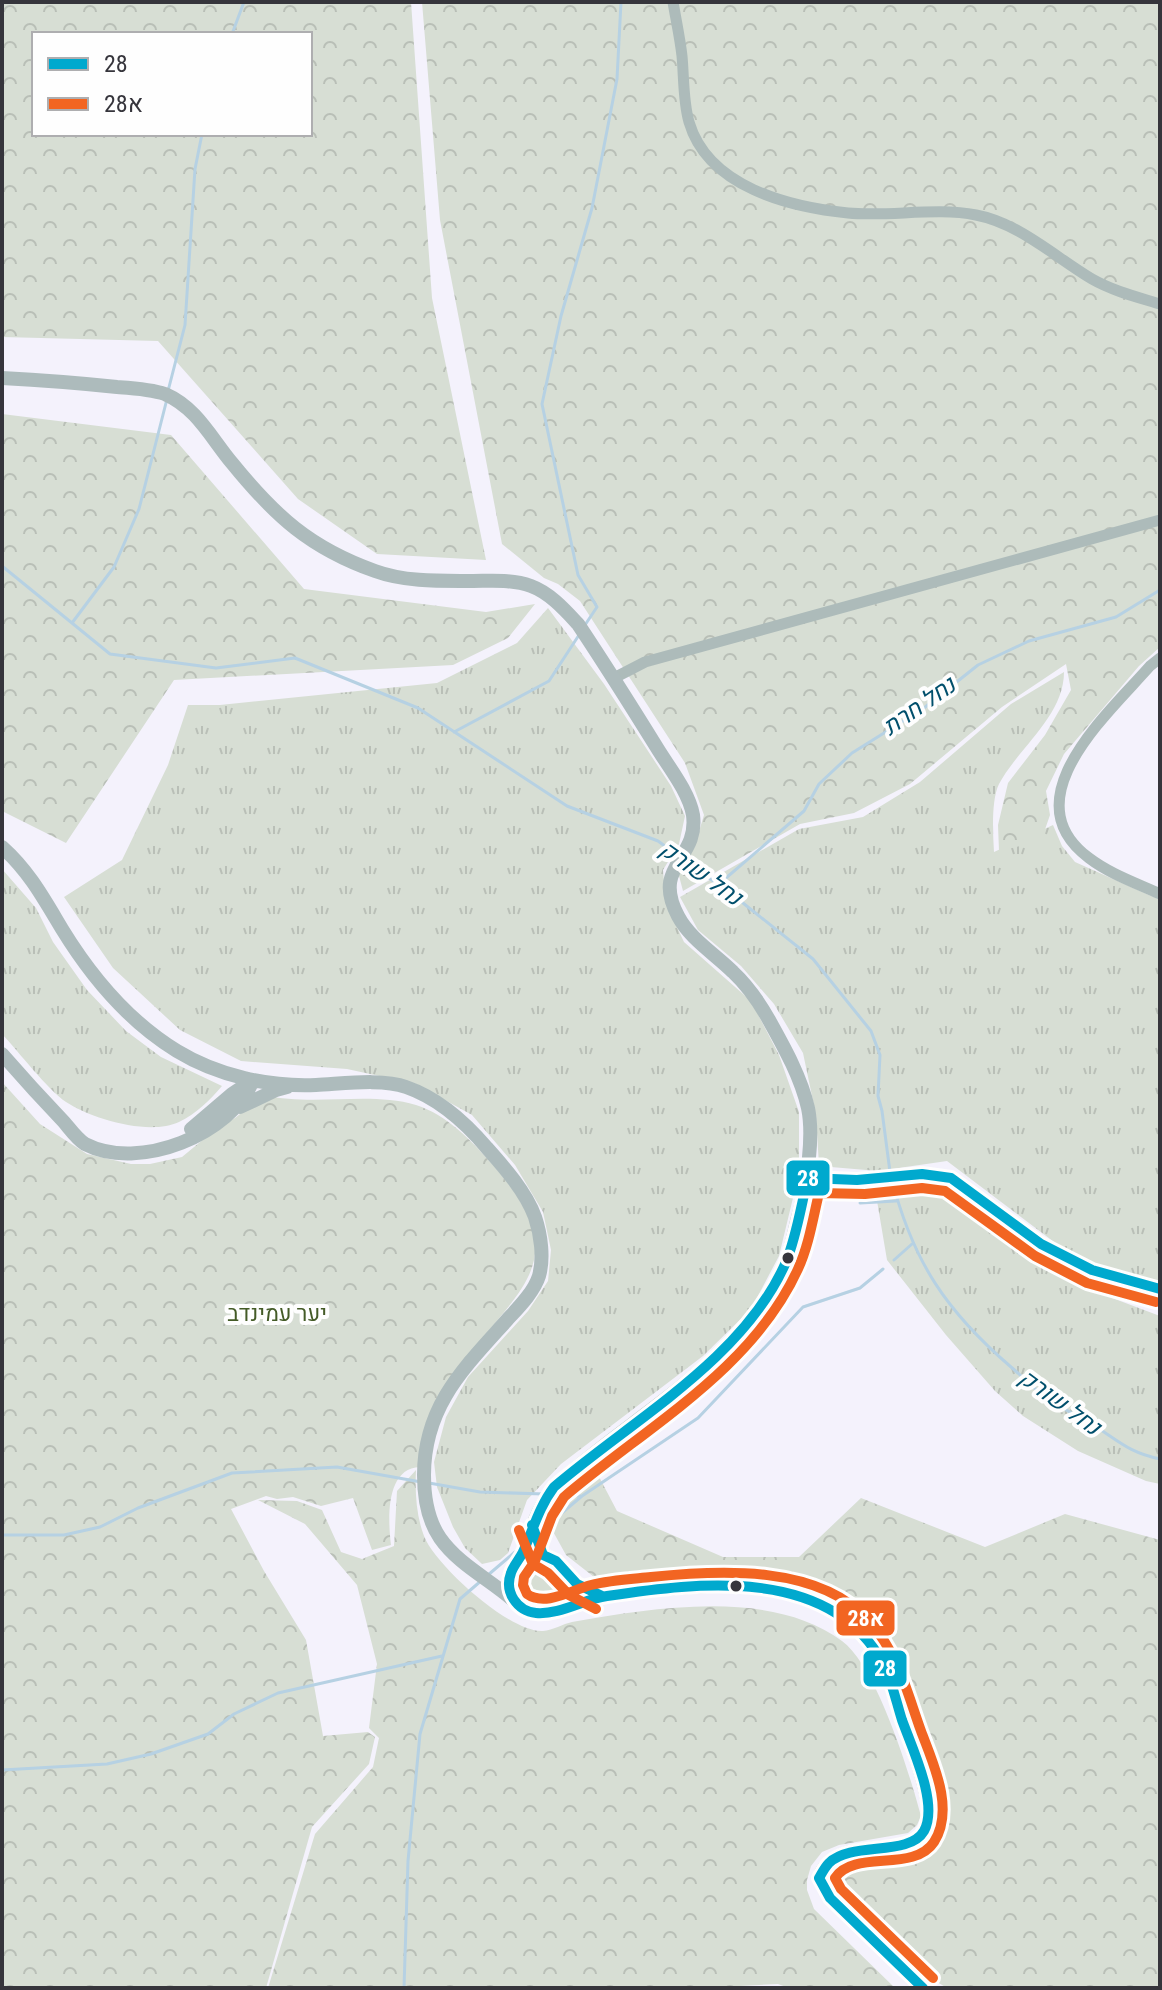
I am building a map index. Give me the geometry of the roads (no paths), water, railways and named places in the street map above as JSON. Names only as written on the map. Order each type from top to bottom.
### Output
[{"type":"main road","points":[[2,378],[163,393],[194,414],[262,498],[284,521],[308,539],[377,572],[418,580],[508,580],[533,586],[558,602],[578,624],[690,806],[693,833],[688,849],[672,871],[669,886],[672,902],[679,919],[695,938],[733,972],[759,1002],[803,1090],[809,1112],[808,1178],[786,1262],[755,1315],[705,1365],[544,1498],[509,1586],[514,1600]]},
{"type":"main road","points":[[2,847],[29,876],[94,978],[134,1019],[179,1052],[230,1075],[253,1080],[294,1086],[402,1085],[425,1095],[463,1122],[507,1171],[535,1215],[542,1250],[538,1278],[520,1305],[460,1372],[444,1396],[431,1425],[426,1452],[424,1483],[429,1518],[441,1540],[459,1559],[530,1612],[602,1596],[727,1584],[775,1589],[804,1596],[848,1620],[867,1639],[888,1675],[925,1793],[929,1810],[928,1826],[918,1837],[899,1845],[841,1853],[826,1862],[819,1878],[830,1898],[923,1988]]},
{"type":"main road","points":[[2,1054],[84,1143],[113,1153],[151,1153],[181,1145],[229,1113],[276,1090],[294,1086]]},
{"type":"main road","points":[[229,1113],[249,1091],[253,1080]]},
{"type":"main road","points":[[84,1143],[120,1147],[148,1146],[169,1141],[185,1134],[253,1080]]},
{"type":"main road","points":[[532,1525],[543,1555]]},
{"type":"main road","points":[[482,1575],[516,1566],[529,1556],[543,1555],[556,1561],[577,1584],[602,1596]]},
{"type":"main road","points":[[550,1610],[561,1602],[565,1594],[567,1580],[564,1571]]},
{"type":"street","points":[[673,2],[689,121],[697,141],[725,175],[793,203],[849,213],[975,214],[1021,233],[1094,280],[1160,304]]},
{"type":"street","points":[[614,678],[645,662],[1160,520]]},
{"type":"street","points":[[1160,658],[1084,742],[1066,772],[1059,803],[1062,823],[1078,850],[1111,872],[1160,894]]},
{"type":"street","points":[[808,1178],[871,1179],[941,1175],[951,1178],[1041,1244],[1092,1270],[1160,1289]]},
{"type":"waterway","points":[[233,32],[244,2]]},
{"type":"waterway","points":[[585,625],[597,607],[578,575],[542,404],[561,316],[592,208],[617,79],[621,2]]},
{"type":"waterway","points":[[168,391],[185,325],[195,169],[202,136]]},
{"type":"waterway","points":[[72,623],[114,567],[139,509],[167,399]]},
{"type":"waterway","name":"נחל שורק","points":[[2,566],[110,654],[216,668],[295,658],[418,708],[567,806],[658,841],[677,855]]},
{"type":"waterway","name":"נחל חרת","points":[[719,884],[804,811],[819,784],[852,753],[924,708],[978,665],[1029,641],[1116,617],[1160,590]]},
{"type":"waterway","points":[[454,732],[549,681],[579,635]]},
{"type":"waterway","name":"נחל שורק","points":[[687,862],[813,959],[871,1031],[880,1055],[878,1096],[890,1172]]},
{"type":"waterway","name":"נחל שורק","points":[[892,1180],[910,1236],[935,1284],[988,1347],[1048,1399],[1131,1449],[1160,1459]]},
{"type":"waterway","points":[[860,1203],[896,1201]]},
{"type":"waterway","points":[[894,1260],[912,1244]]},
{"type":"waterway","points":[[537,1534],[582,1496],[698,1418],[803,1307],[860,1288],[883,1269]]},
{"type":"waterway","points":[[2,1535],[64,1535],[100,1527],[138,1508],[232,1473],[337,1467],[421,1482]]},
{"type":"waterway","points":[[429,1483],[480,1492],[544,1494]]},
{"type":"waterway","points":[[556,1495],[580,1496]]},
{"type":"waterway","points":[[488,1575],[515,1552]]},
{"type":"waterway","points":[[404,1988],[408,1861],[420,1734],[460,1599],[482,1580]]},
{"type":"waterway","points":[[2,1770],[107,1764],[151,1754],[208,1734],[234,1714],[278,1693],[442,1656]]},
{"type":"park label","name":"יער עמינדב","points":[[277,1313]]}]
